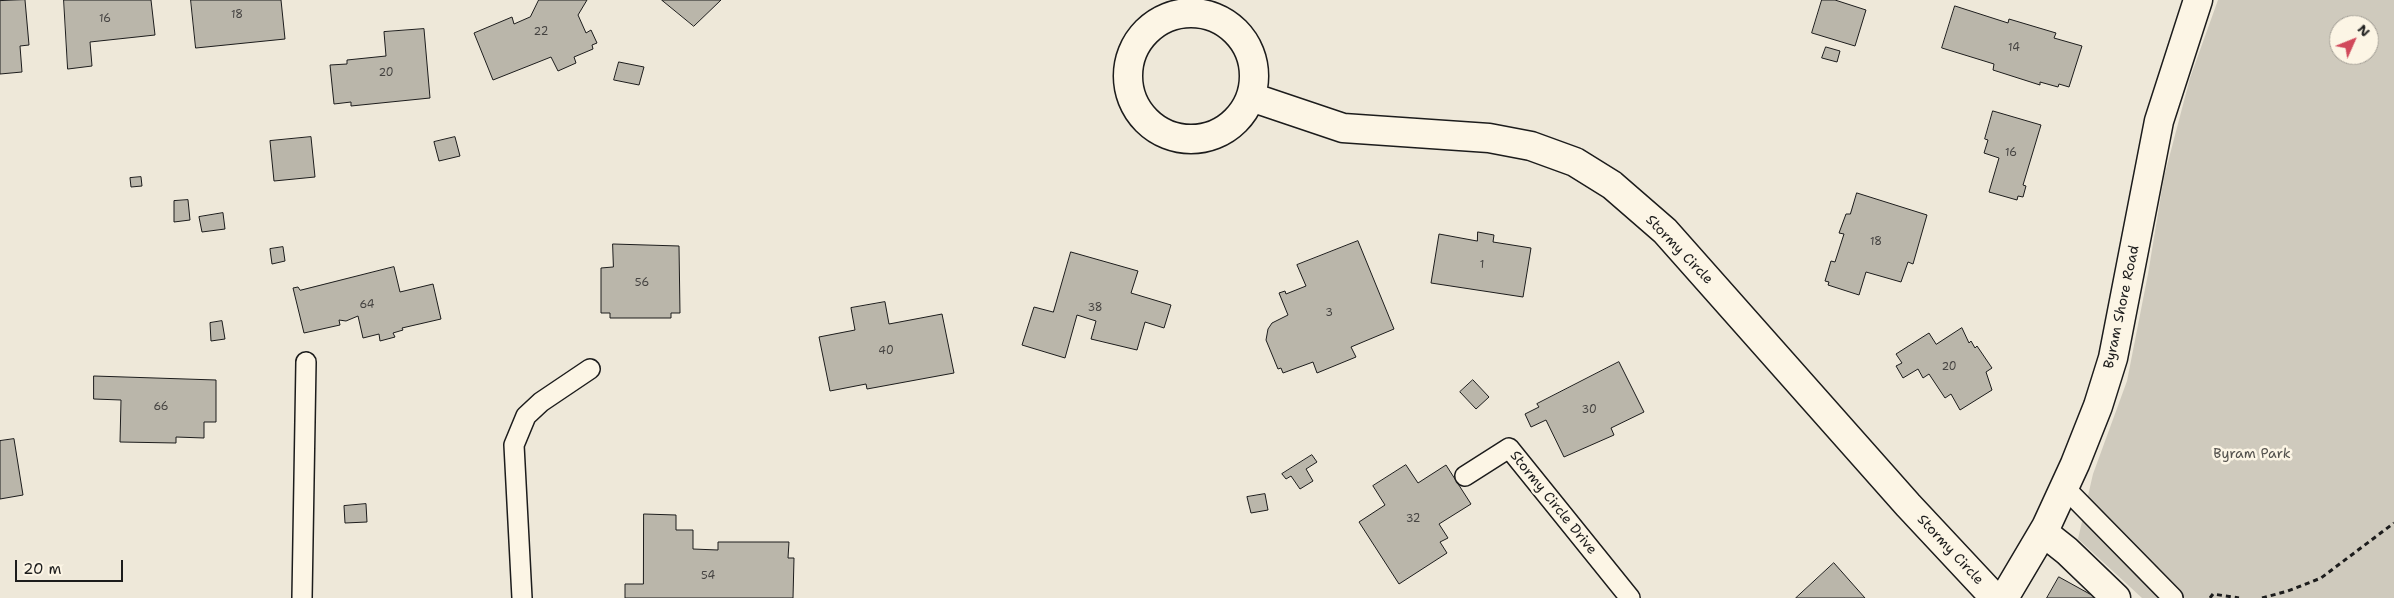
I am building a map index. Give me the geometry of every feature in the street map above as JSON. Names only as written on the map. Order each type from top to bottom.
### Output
[{"type":"street","name":"Byram Shore Road","points":[[2004,598],[2043,532],[2098,406],[2113,358],[2159,121],[2198,0]]},
{"type":"street","points":[[1199,13],[1221,20],[1236,31],[1249,50],[1254,67],[1251,97],[1235,122],[1215,136],[1189,140],[1168,136],[1152,126],[1135,107],[1127,80],[1129,60],[1138,41],[1150,27],[1168,17],[1199,13]]},
{"type":"street","name":"Stormy Circle","points":[[1251,97],[1344,128],[1489,138],[1531,146],[1575,162],[1612,185],[1665,231],[1908,505],[1995,598]]},
{"type":"street","points":[[2043,532],[2067,551],[2116,598]]},
{"type":"lane","points":[[302,598],[306,362]]},
{"type":"lane","points":[[522,598],[514,445],[526,416],[542,402],[590,369]]},
{"type":"lane","name":"Stormy Circle Drive","points":[[1465,476],[1509,448],[1630,598]]},
{"type":"lane","points":[[2064,487],[2173,598]]},
{"type":"path","points":[[2262,598],[2288,591],[2321,578],[2394,524]]},
{"type":"path","points":[[2210,598],[2213,594],[2239,598]]},
{"type":"green space","name":"Byram Park","points":[[2218,0],[2394,0],[2394,598],[2142,598],[2078,539],[2093,474],[2127,381],[2148,274],[2164,177],[2190,78]]},
{"type":"building","points":[[25,0],[29,45],[20,46],[22,72],[0,74],[0,1]]},
{"type":"building","points":[[64,0],[151,0],[155,35],[90,42],[92,66],[68,69]]},
{"type":"building","points":[[191,0],[281,0],[285,39],[196,48]]},
{"type":"building","points":[[539,0],[587,0],[578,15],[586,33],[591,30],[597,43],[592,45],[593,49],[574,57],[576,63],[558,71],[551,57],[493,80],[474,33],[512,17],[514,24],[530,17]]},
{"type":"building","points":[[662,0],[721,0],[694,26]]},
{"type":"building","points":[[1822,0],[1835,0],[1866,10],[1855,46],[1812,33]]},
{"type":"building","points":[[1955,6],[2008,23],[2009,19],[2056,33],[2054,38],[2082,46],[2069,87],[2059,84],[2058,87],[2040,82],[2040,85],[1993,70],[1994,64],[1942,48]]},
{"type":"building","points":[[424,29],[430,98],[351,106],[351,102],[334,104],[330,65],[347,64],[347,60],[386,56],[384,32]]},
{"type":"building","points":[[1826,47],[1840,51],[1837,62],[1822,58]]},
{"type":"building","points":[[619,62],[644,67],[639,85],[614,80]]},
{"type":"building","points":[[1993,111],[2041,125],[2023,185],[2026,186],[2023,197],[2018,196],[2017,200],[1989,192],[1999,158],[1984,153],[1988,140],[1985,139]]},
{"type":"building","points":[[311,137],[315,177],[274,181],[270,141]]},
{"type":"building","points":[[455,137],[460,156],[439,161],[434,142]]},
{"type":"building","points":[[141,177],[142,186],[131,187],[130,178]]},
{"type":"building","points":[[1857,193],[1927,215],[1913,264],[1908,262],[1901,282],[1866,272],[1859,295],[1828,285],[1829,282],[1825,281],[1831,261],[1835,262],[1844,234],[1839,233],[1846,214],[1850,214]]},
{"type":"building","points":[[188,200],[190,220],[174,222],[174,201]]},
{"type":"building","points":[[223,213],[225,229],[202,232],[199,217]]},
{"type":"building","points":[[1478,232],[1494,235],[1493,242],[1531,248],[1523,297],[1431,283],[1439,234],[1477,241]]},
{"type":"building","points":[[1358,241],[1394,329],[1351,347],[1356,357],[1317,373],[1313,362],[1283,373],[1281,368],[1278,369],[1266,340],[1268,329],[1272,323],[1288,315],[1279,293],[1285,291],[1286,294],[1306,286],[1297,265]]},
{"type":"building","points":[[613,244],[679,246],[680,313],[671,313],[671,318],[610,318],[610,313],[601,313],[601,268],[613,267]]},
{"type":"building","points":[[283,247],[285,261],[272,264],[270,249]]},
{"type":"building","points":[[1071,252],[1138,271],[1131,293],[1171,305],[1164,328],[1145,322],[1137,350],[1091,339],[1096,321],[1077,315],[1065,358],[1022,345],[1034,307],[1053,312]]},
{"type":"building","points":[[394,267],[400,292],[433,284],[441,319],[402,328],[403,330],[393,333],[395,337],[380,341],[379,334],[363,338],[358,316],[346,321],[339,320],[340,325],[304,333],[293,288],[298,287],[300,290]]},
{"type":"building","points":[[885,302],[889,324],[942,314],[954,373],[867,389],[866,384],[830,391],[819,337],[855,330],[851,308]]},
{"type":"building","points":[[222,321],[225,339],[211,341],[210,323]]},
{"type":"building","points":[[1962,328],[1969,343],[1971,341],[1975,348],[1977,346],[1992,368],[1986,372],[1992,390],[1960,410],[1951,394],[1945,398],[1929,374],[1923,378],[1918,369],[1903,378],[1896,366],[1902,363],[1896,354],[1929,333],[1936,344]]},
{"type":"building","points":[[1619,362],[1644,412],[1611,428],[1614,435],[1564,457],[1546,420],[1531,427],[1525,414],[1539,407],[1537,404]]},
{"type":"building","points":[[94,376],[216,380],[216,422],[204,422],[204,438],[176,437],[176,443],[120,442],[121,400],[94,399]]},
{"type":"building","points":[[1473,380],[1489,397],[1476,409],[1460,392]]},
{"type":"building","points":[[14,439],[23,495],[0,499],[0,441]]},
{"type":"building","points":[[1312,455],[1317,462],[1306,469],[1313,481],[1300,489],[1291,476],[1286,479],[1282,474]]},
{"type":"building","points":[[1406,465],[1418,483],[1446,465],[1471,504],[1439,524],[1448,538],[1440,542],[1447,553],[1399,584],[1359,522],[1385,505],[1373,486]]},
{"type":"building","points":[[1265,494],[1268,510],[1251,513],[1247,497]]},
{"type":"building","points":[[366,504],[367,522],[345,523],[344,506]]},
{"type":"building","points":[[644,514],[676,515],[676,530],[693,530],[693,549],[718,550],[718,542],[789,542],[788,558],[794,558],[793,598],[625,598],[625,584],[643,584]]},
{"type":"building","points":[[1834,563],[1865,598],[1796,598]]},
{"type":"building","points":[[2059,577],[2097,598],[2047,598]]}]
